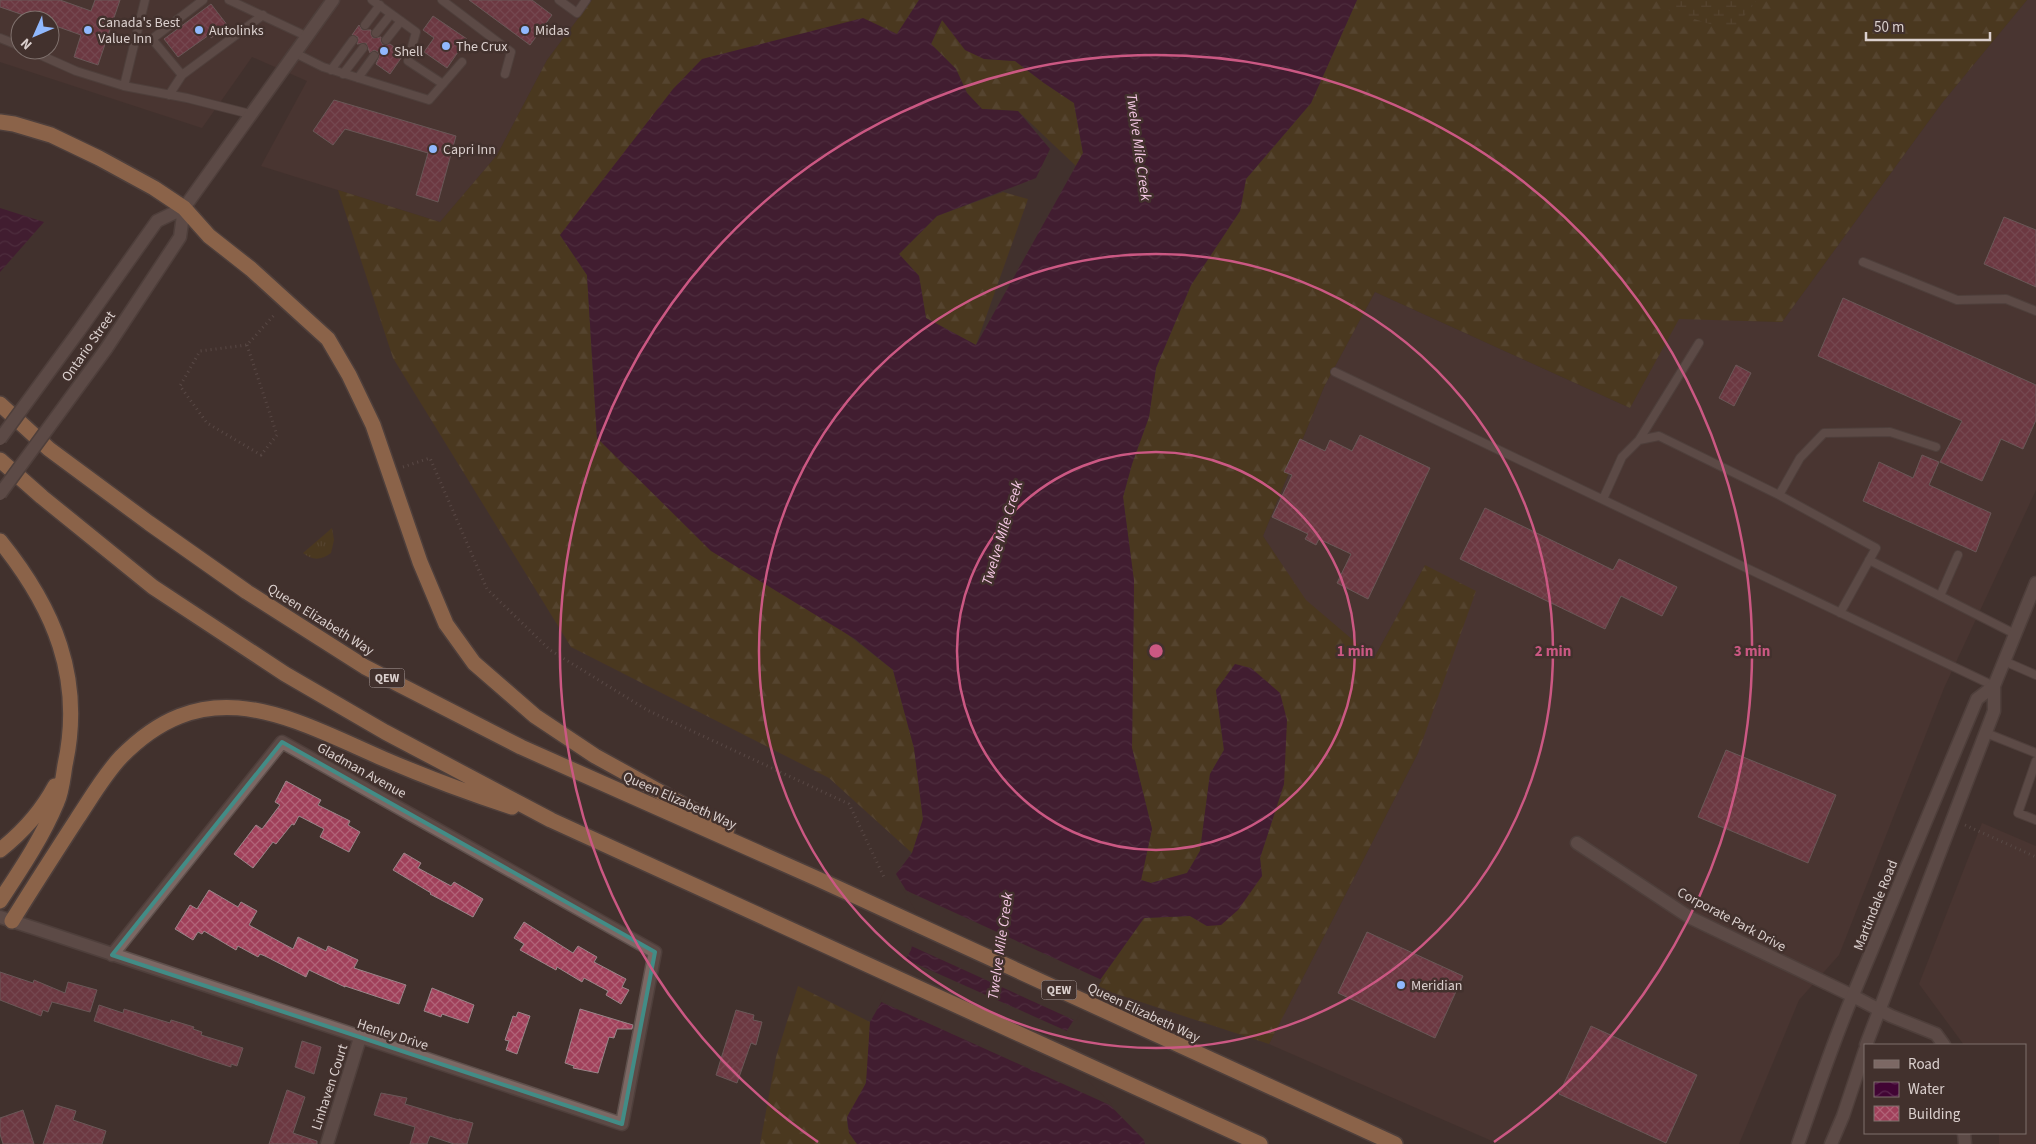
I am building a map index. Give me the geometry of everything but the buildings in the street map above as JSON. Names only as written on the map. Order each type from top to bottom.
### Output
[{"type":"highway","points":[[0,122],[14,124],[51,135],[140,180],[184,208],[209,236],[287,301],[328,339],[373,425],[420,562],[446,624],[474,663],[535,716],[595,756],[818,879]]},
{"type":"highway","name":"Queen Elizabeth Way","points":[[0,404],[49,449],[149,523],[246,592],[365,667],[521,747],[818,879],[1395,1144]]},
{"type":"highway","points":[[0,460],[42,497],[153,587],[277,668],[385,732],[551,820],[1260,1144]]},
{"type":"highway","points":[[0,541],[33,585],[60,642],[69,682],[71,718],[68,752],[58,800],[40,838],[0,901]]},
{"type":"highway","points":[[6,919],[101,782],[120,758],[144,736],[174,718],[203,709],[237,707],[261,710],[284,717],[464,792],[551,820]]},
{"type":"highway","points":[[0,850],[20,835],[41,809],[55,787],[68,752]]},
{"type":"main road","name":"Ontario Street","points":[[0,494],[106,349],[180,237],[184,208],[333,0]]},
{"type":"main road","name":"Ontario Street","points":[[0,439],[157,221],[184,208]]},
{"type":"main road","name":"Martindale Road","points":[[1866,1044],[1986,733],[1994,711],[1994,686],[2036,583]]},
{"type":"main road","name":"Martindale Road","points":[[1798,1144],[1852,996],[1977,699],[1994,686]]},
{"type":"main road","name":"Gladman Avenue","points":[[112,955],[282,742],[655,952],[653,963]]},
{"type":"main road","name":"Corporate Park Drive","points":[[1577,843],[1689,918],[1880,1010],[1936,1034],[1943,1044]]},
{"type":"main road","name":"Henley Drive","points":[[6,919],[622,1124],[653,963]]},
{"type":"main road","name":"Linhaven Court","points":[[327,1144],[360,1038]]},
{"type":"main road","points":[[1831,1144],[1843,1116],[1864,1053]]},
{"type":"lane","points":[[124,86],[145,0]]},
{"type":"lane","points":[[182,75],[152,39],[203,0]]},
{"type":"lane","points":[[229,0],[306,36]]},
{"type":"lane","points":[[372,0],[416,32],[408,61],[443,84]]},
{"type":"lane","points":[[442,0],[511,52],[505,74]]},
{"type":"lane","points":[[559,0],[577,13],[586,0]]},
{"type":"lane","points":[[364,25],[380,5]]},
{"type":"lane","points":[[376,33],[391,14]]},
{"type":"lane","points":[[169,95],[182,75],[263,15]]},
{"type":"lane","points":[[386,40],[401,21]]},
{"type":"lane","points":[[331,70],[353,40]]},
{"type":"lane","points":[[343,74],[363,48]]},
{"type":"lane","points":[[295,53],[331,70],[429,100],[462,62]]},
{"type":"lane","points":[[358,78],[374,56]]},
{"type":"lane","points":[[51,60],[76,71],[124,86],[250,114]]},
{"type":"lane","points":[[1863,262],[1957,300],[2006,299],[2036,312]]},
{"type":"lane","points":[[1602,500],[1622,457],[1639,440],[1699,343]]},
{"type":"lane","points":[[1335,372],[1994,686]]},
{"type":"lane","points":[[1779,495],[1800,458],[1824,433],[1890,432],[1936,447]]},
{"type":"lane","points":[[1639,440],[1659,436],[1779,495],[1876,548],[1840,613]]},
{"type":"lane","points":[[1940,596],[1958,555]]},
{"type":"lane","points":[[1869,560],[2015,634]]},
{"type":"lane","points":[[2004,661],[2036,675]]},
{"type":"lane","points":[[1986,733],[2036,753]]},
{"type":"lane","points":[[2036,761],[2018,813],[2036,820]]},
{"type":"path","points":[[247,345],[277,435],[261,454],[208,423],[180,386],[200,351],[247,345],[287,301]]},
{"type":"path","points":[[389,472],[430,458],[487,589],[550,650],[647,710],[849,804],[884,876]]},
{"type":"path","points":[[1965,825],[2036,857]]},
{"type":"highlighted area","points":[[282,742],[655,952],[622,1124],[112,955]]},
{"type":"shaded area","points":[[0,0],[592,0],[547,60],[497,155],[440,222],[261,166],[307,81],[252,57],[202,128],[0,62]]},
{"type":"shaded area","points":[[2027,0],[2036,0],[2036,490],[1944,688],[1839,955],[1799,1000],[1739,1144],[1499,1144],[1269,1044],[1418,753],[1425,565],[1374,658],[1305,600],[1263,536],[1324,387],[1375,292],[1630,408],[1679,318],[1782,322],[1942,103]]},
{"type":"shaded area","points":[[1982,823],[2036,846],[2036,1144],[1999,1144],[1999,1134],[2026,1134],[2026,1044],[1963,1044],[1919,984]]},
{"type":"green space","points":[[592,0],[919,0],[897,34],[560,235],[587,275],[597,438],[893,670],[914,748],[923,819],[912,853],[829,778],[571,647],[393,358],[338,190],[440,222],[497,155],[547,60]]},
{"type":"green space","points":[[1357,0],[2027,0],[1942,103],[1782,322],[1679,319],[1630,408],[1375,292],[1324,387],[1263,536],[1306,600],[1374,658],[1425,565],[1476,591],[1418,753],[1269,1044],[1095,987],[1144,918],[1190,916],[1207,926],[1262,876],[1260,858],[1284,784],[1216,690],[1224,750],[1210,774],[1200,851],[1187,873],[1151,883],[1141,880],[1152,829],[1132,748],[1134,581],[1123,497],[1132,464],[1149,417],[1156,368],[1191,285],[1240,211],[1246,179],[1311,103]]},
{"type":"green space","points":[[1666,0],[1757,0],[1732,31],[1669,11]]},
{"type":"green space","points":[[942,20],[984,59],[1015,61],[1074,103],[1083,153],[1076,166],[1018,111],[982,109],[967,93],[956,69],[931,44]]},
{"type":"green space","points":[[1003,192],[1028,199],[976,345],[926,318],[919,276],[899,254],[937,216]]},
{"type":"green space","points":[[332,528],[334,540],[331,553],[317,559],[303,553]]},
{"type":"green space","points":[[798,986],[870,1022],[869,1059],[866,1081],[848,1117],[847,1124],[857,1144],[760,1144],[776,1057]]},
{"type":"water","name":"Twelve Mile Creek","points":[[919,0],[1357,0],[1311,103],[1246,179],[1240,211],[1191,285],[1156,368],[1149,417],[1132,464],[1123,497],[1134,581],[1132,748],[1152,829],[1141,880],[1151,883],[1187,873],[1200,851],[1210,774],[1224,750],[1216,690],[1235,664],[1251,668],[1280,693],[1287,720],[1284,784],[1260,858],[1262,876],[1238,910],[1221,925],[1207,926],[1190,916],[1144,918],[1095,987],[1055,1049],[1144,1140],[1145,1144],[857,1144],[849,1133],[847,1117],[866,1083],[870,1022],[911,950],[920,913],[896,874],[912,853],[923,819],[914,748],[893,670],[855,639],[711,551],[597,438],[587,275],[560,235],[673,89],[702,59],[863,18],[897,34]],"holes":[[[942,20],[965,50],[984,59],[1015,61],[1074,103],[1083,153],[976,345],[926,318],[919,276],[899,254],[937,216],[1036,178],[1050,149],[1018,111],[982,109],[967,93],[956,69],[931,44]]]},
{"type":"water","points":[[0,208],[44,222],[0,272]]},
{"type":"pier","points":[[903,889],[1102,980],[1076,1021],[909,945],[917,913]]},
{"type":"pier","points":[[903,958],[1069,1032],[1058,1049],[1114,1107],[879,1001]]},
{"type":"place","name":"Canada's Best Value Inn","points":[[88,30]]},
{"type":"place","name":"Autolinks","points":[[199,30]]},
{"type":"place","name":"Midas","points":[[525,30]]},
{"type":"place","name":"The Crux","points":[[446,46]]},
{"type":"place","name":"Shell","points":[[384,51]]},
{"type":"place","name":"Capri Inn","points":[[433,149]]},
{"type":"place","name":"Meridian","points":[[1401,985]]}]
